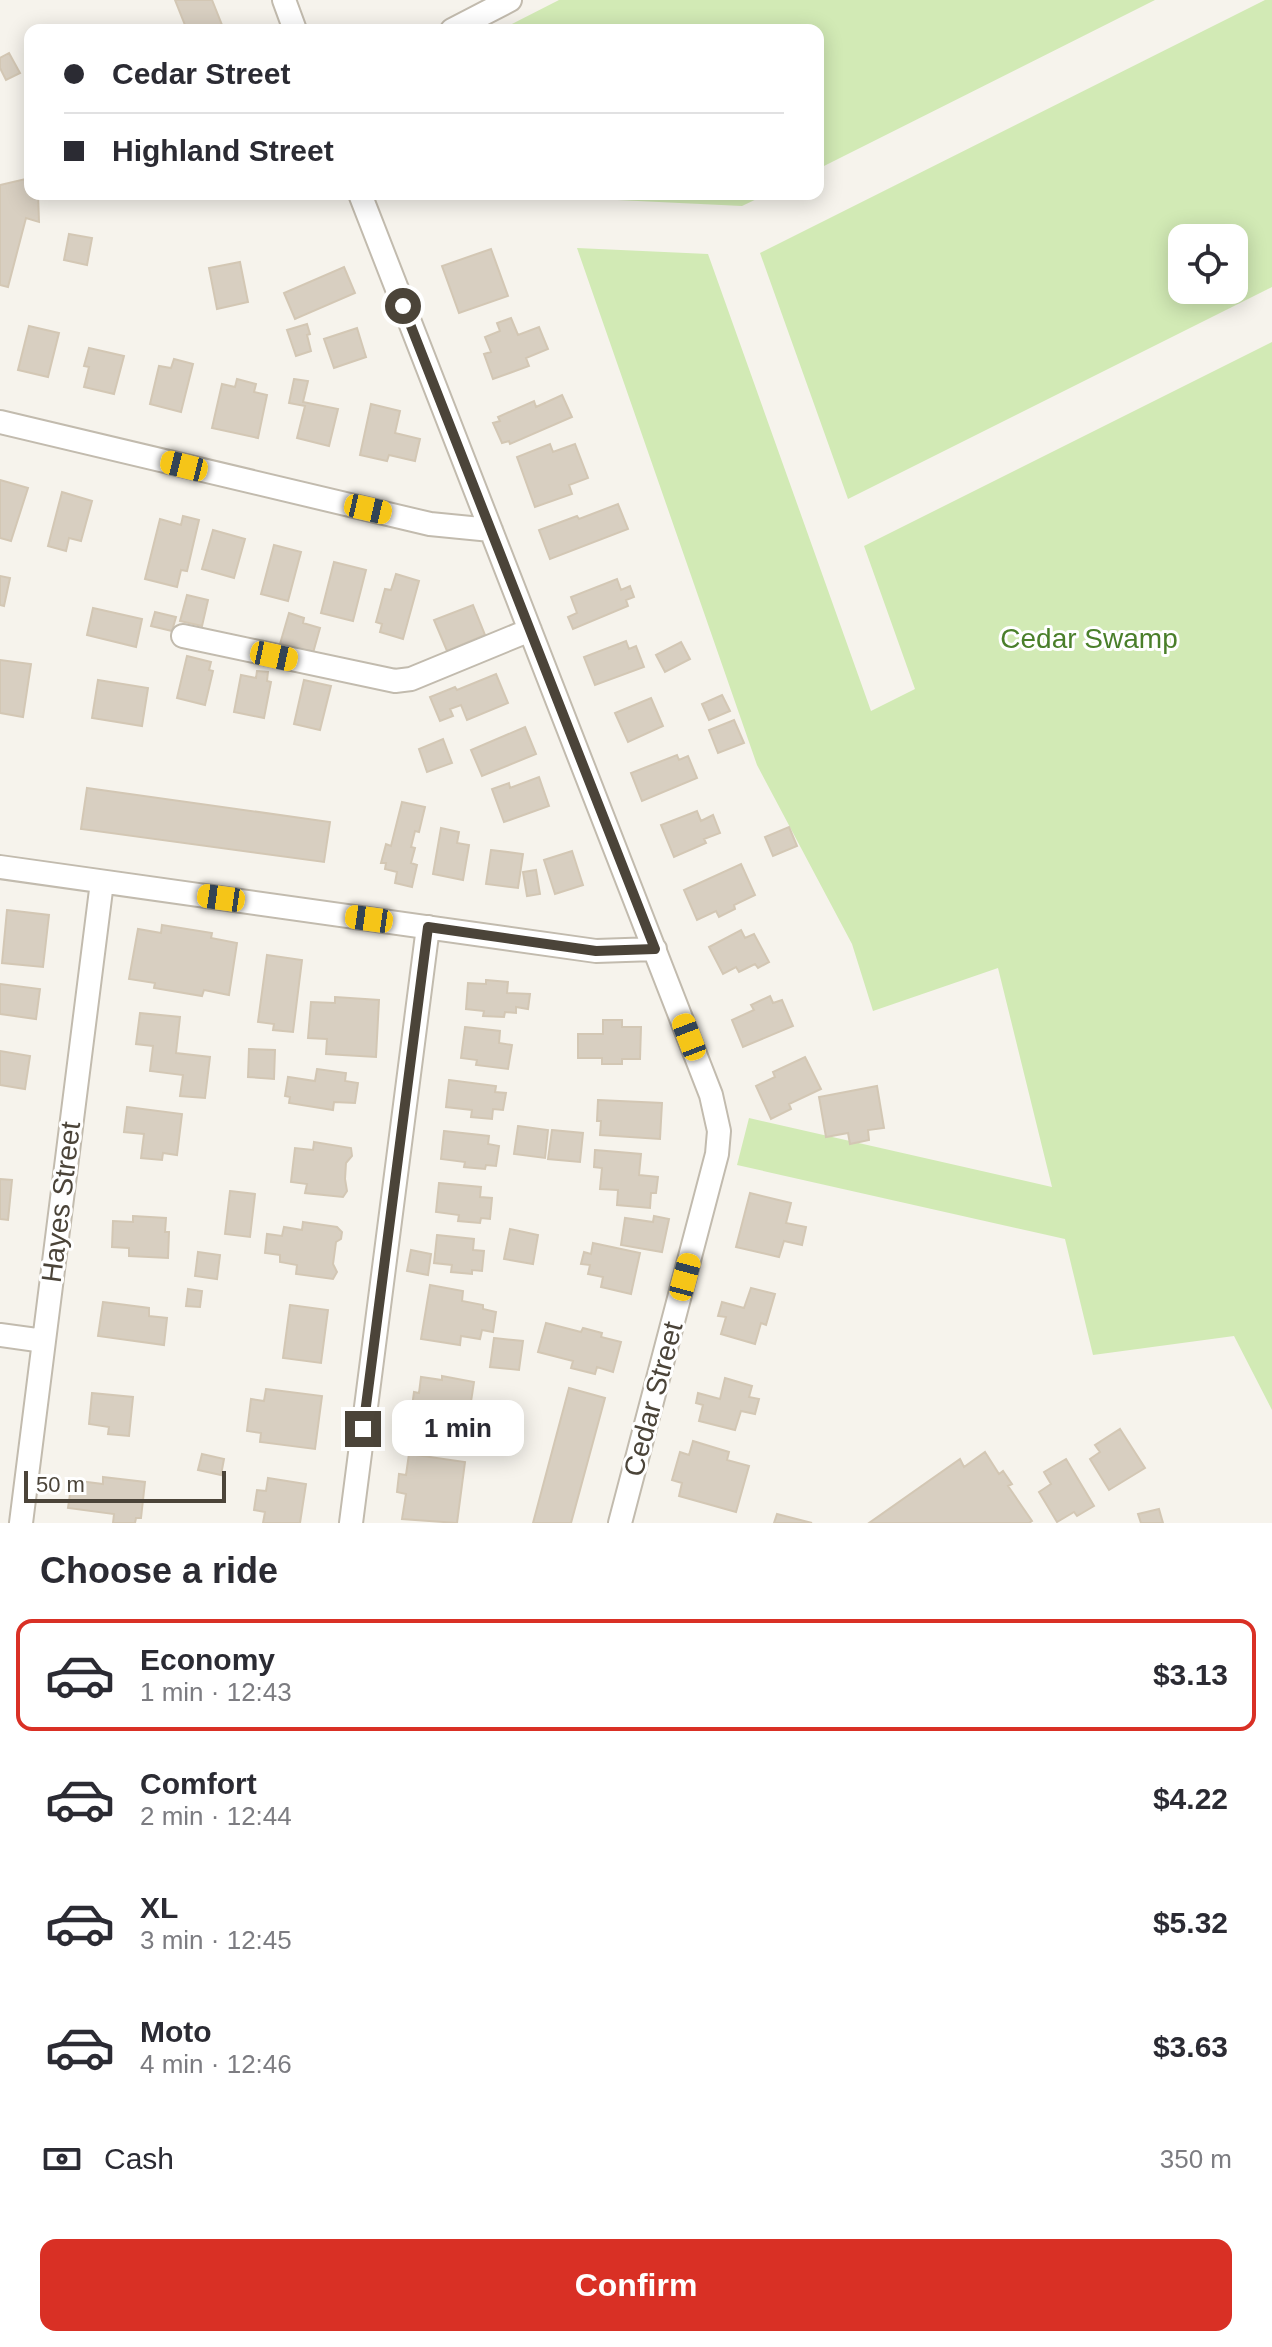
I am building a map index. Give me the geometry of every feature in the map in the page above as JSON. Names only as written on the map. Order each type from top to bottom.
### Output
[{"type":"street","points":[[284,0],[293,24]]},
{"type":"street","points":[[464,24],[510,0]]},
{"type":"street","name":"Cedar Street","points":[[362,200],[718,1118],[719,1142],[620,1523]]},
{"type":"street","points":[[0,422],[430,524],[491,530]]},
{"type":"street","points":[[183,636],[395,681],[411,679],[530,630]]},
{"type":"street","points":[[0,867],[596,951],[655,949]]},
{"type":"street","name":"Hayes Street","points":[[21,1523],[102,882]]},
{"type":"street","points":[[351,1523],[428,927]]},
{"type":"street","points":[[0,1335],[44,1341]]},
{"type":"green space","points":[[559,0],[1155,0],[824,166],[824,24],[512,24]]},
{"type":"green space","points":[[1265,0],[1272,0],[1272,287],[1248,299],[1248,224],[1168,224],[1168,304],[1238,304],[848,499],[760,253]]},
{"type":"green space","points":[[618,200],[754,200],[742,206]]},
{"type":"green space","name":"Cedar Swamp","points":[[577,248],[708,254],[871,711],[915,689],[864,546],[1272,342],[1272,1410],[1234,1336],[1093,1355],[1065,1239],[737,1165],[749,1118],[1052,1187],[998,968],[873,1011],[852,944],[757,765]]},
{"type":"building","points":[[175,0],[212,0],[222,24],[185,24]]},
{"type":"building","points":[[9,53],[20,73],[6,80],[0,68],[0,58]]},
{"type":"building","points":[[24,179],[24,200],[38,200],[39,222],[26,218],[8,287],[0,285],[0,185]]},
{"type":"building","points":[[69,234],[92,238],[87,265],[64,260]]},
{"type":"building","points":[[491,249],[508,296],[459,313],[442,266]]},
{"type":"building","points":[[240,262],[248,302],[217,309],[209,268]]},
{"type":"building","points":[[344,267],[355,293],[295,319],[284,293]]},
{"type":"building","points":[[511,318],[518,335],[539,327],[548,349],[526,358],[529,366],[493,379],[484,354],[491,352],[485,337],[500,331],[497,323]]},
{"type":"building","points":[[307,324],[311,351],[296,356],[287,330]]},
{"type":"building","points":[[29,326],[59,333],[48,377],[18,370]]},
{"type":"building","points":[[357,328],[366,357],[334,368],[324,339]]},
{"type":"building","points":[[89,348],[124,356],[114,394],[84,387],[89,367],[84,366]]},
{"type":"building","points":[[174,359],[193,364],[181,412],[150,404],[159,366],[171,368]]},
{"type":"building","points":[[237,379],[256,384],[254,392],[267,395],[258,438],[212,428],[222,384],[235,387]]},
{"type":"building","points":[[294,379],[308,381],[303,402],[338,409],[329,446],[297,438],[305,406],[289,403]]},
{"type":"building","points":[[562,395],[572,417],[510,444],[509,441],[502,443],[493,423],[500,421],[498,417],[534,401],[536,407]]},
{"type":"building","points":[[371,404],[400,411],[395,433],[420,439],[415,461],[389,455],[387,461],[360,455]]},
{"type":"building","points":[[550,444],[553,452],[575,444],[588,478],[569,485],[572,494],[535,507],[517,457]]},
{"type":"building","points":[[0,480],[28,488],[11,541],[0,538]]},
{"type":"building","points":[[62,492],[92,501],[81,541],[69,538],[66,551],[48,546]]},
{"type":"building","points":[[618,504],[628,529],[550,559],[539,530]]},
{"type":"building","points":[[183,516],[199,520],[187,571],[181,570],[177,587],[145,579],[160,519],[181,525]]},
{"type":"building","points":[[213,530],[245,539],[234,578],[202,569]]},
{"type":"building","points":[[274,545],[301,552],[288,601],[261,594]]},
{"type":"building","points":[[334,562],[366,570],[353,621],[321,613]]},
{"type":"building","points":[[396,574],[419,581],[403,639],[380,632],[382,624],[376,622],[385,589],[391,590]]},
{"type":"building","points":[[0,576],[10,578],[4,606],[0,605]]},
{"type":"building","points":[[617,579],[621,590],[630,586],[634,597],[626,600],[628,606],[573,629],[568,617],[577,613],[571,597]]},
{"type":"building","points":[[187,595],[208,600],[202,626],[180,621]]},
{"type":"building","points":[[473,605],[485,635],[447,651],[434,620]]},
{"type":"building","points":[[93,608],[142,619],[136,647],[87,635]]},
{"type":"building","points":[[155,612],[176,617],[172,631],[151,626]]},
{"type":"building","points":[[289,613],[304,618],[303,623],[320,628],[313,653],[280,644]]},
{"type":"building","points":[[626,641],[629,649],[636,646],[644,667],[595,685],[584,657]]},
{"type":"building","points":[[681,642],[690,659],[665,672],[656,655]]},
{"type":"building","points":[[187,656],[211,662],[209,670],[213,671],[205,705],[177,698]]},
{"type":"building","points":[[0,660],[31,664],[23,717],[0,713]]},
{"type":"building","points":[[257,671],[268,672],[267,681],[271,682],[264,718],[234,712],[241,675],[256,678]]},
{"type":"building","points":[[496,674],[508,703],[467,720],[461,705],[450,709],[453,716],[440,721],[430,697]]},
{"type":"building","points":[[98,680],[148,688],[142,726],[92,718]]},
{"type":"building","points":[[304,680],[331,686],[320,730],[294,724]]},
{"type":"building","points":[[722,695],[730,711],[709,720],[702,704]]},
{"type":"building","points":[[651,698],[663,726],[628,742],[615,713]]},
{"type":"building","points":[[734,720],[744,743],[718,753],[709,730]]},
{"type":"building","points":[[525,727],[536,754],[482,776],[471,750]]},
{"type":"building","points":[[443,739],[452,763],[427,772],[419,749]]},
{"type":"building","points":[[677,755],[679,760],[688,756],[697,778],[642,801],[631,773]]},
{"type":"building","points":[[539,777],[549,806],[504,822],[492,789],[509,783],[510,788]]},
{"type":"building","points":[[87,788],[330,822],[324,862],[81,829]]},
{"type":"building","points":[[402,802],[425,807],[419,832],[415,831],[411,847],[415,848],[411,863],[417,865],[412,887],[395,883],[397,872],[385,869],[386,863],[381,863],[386,844],[391,846]]},
{"type":"building","points":[[697,811],[701,821],[713,815],[720,833],[674,857],[661,825]]},
{"type":"building","points":[[789,827],[797,846],[773,856],[765,837]]},
{"type":"building","points":[[441,828],[459,832],[457,843],[469,845],[463,880],[433,874]]},
{"type":"building","points":[[491,850],[523,854],[518,888],[486,884]]},
{"type":"building","points":[[572,851],[583,885],[555,894],[544,860]]},
{"type":"building","points":[[741,864],[755,895],[734,905],[735,909],[719,917],[716,911],[697,920],[684,890]]},
{"type":"building","points":[[536,870],[540,894],[527,896],[523,872]]},
{"type":"building","points":[[7,910],[49,915],[43,967],[2,963]]},
{"type":"building","points":[[162,925],[212,933],[211,938],[237,943],[229,995],[204,990],[202,996],[154,988],[155,983],[129,979],[138,929],[161,933]]},
{"type":"building","points":[[741,930],[745,938],[754,934],[769,962],[758,968],[755,964],[739,972],[736,967],[723,974],[709,947]]},
{"type":"building","points":[[267,955],[302,960],[293,1032],[273,1030],[274,1024],[258,1022]]},
{"type":"building","points":[[486,980],[508,982],[507,993],[530,994],[528,1009],[516,1007],[516,1013],[505,1012],[504,1017],[483,1016],[484,1011],[466,1009],[468,983],[486,984]]},
{"type":"building","points":[[0,984],[40,989],[36,1019],[0,1014]]},
{"type":"building","points":[[770,996],[773,1003],[782,1000],[793,1026],[743,1047],[732,1020],[754,1010],[751,1005]]},
{"type":"building","points":[[335,997],[379,1000],[376,1057],[326,1054],[327,1039],[308,1038],[311,1002],[335,1003]]},
{"type":"building","points":[[140,1013],[180,1017],[176,1053],[210,1057],[205,1098],[180,1096],[183,1075],[150,1071],[153,1046],[136,1044]]},
{"type":"building","points":[[603,1020],[622,1020],[622,1027],[641,1027],[640,1059],[622,1059],[622,1064],[602,1064],[602,1058],[578,1058],[578,1034],[603,1034]]},
{"type":"building","points":[[465,1027],[500,1031],[499,1043],[512,1045],[508,1069],[476,1065],[477,1060],[461,1058]]},
{"type":"building","points":[[249,1049],[275,1050],[274,1079],[248,1077]]},
{"type":"building","points":[[0,1051],[30,1056],[25,1089],[0,1085]]},
{"type":"building","points":[[805,1057],[821,1089],[789,1104],[791,1109],[771,1119],[756,1086],[775,1077],[773,1072]]},
{"type":"building","points":[[317,1069],[346,1073],[345,1081],[358,1083],[355,1103],[334,1102],[333,1110],[289,1103],[290,1097],[285,1096],[288,1077],[315,1081]]},
{"type":"building","points":[[449,1080],[496,1086],[495,1092],[506,1093],[503,1110],[493,1109],[492,1119],[471,1117],[472,1110],[446,1107]]},
{"type":"building","points":[[877,1086],[884,1128],[868,1130],[869,1140],[850,1144],[848,1133],[826,1137],[819,1097]]},
{"type":"building","points":[[598,1100],[662,1103],[660,1139],[600,1135]]},
{"type":"building","points":[[127,1107],[182,1114],[177,1155],[163,1153],[162,1160],[141,1158],[144,1134],[124,1132]]},
{"type":"building","points":[[518,1126],[548,1130],[545,1158],[514,1154]]},
{"type":"building","points":[[552,1130],[583,1133],[580,1162],[548,1159]]},
{"type":"building","points":[[444,1131],[489,1136],[488,1144],[499,1146],[496,1166],[486,1165],[485,1169],[464,1167],[465,1162],[441,1159]]},
{"type":"building","points":[[314,1142],[351,1148],[352,1156],[346,1163],[347,1191],[343,1197],[305,1193],[307,1184],[291,1182],[295,1148],[313,1150]]},
{"type":"building","points":[[595,1150],[641,1154],[639,1175],[658,1177],[656,1193],[651,1193],[650,1208],[617,1205],[618,1190],[600,1189],[602,1168],[594,1167]]},
{"type":"building","points":[[0,1179],[12,1180],[8,1220],[0,1219]]},
{"type":"building","points":[[439,1183],[481,1187],[480,1197],[492,1198],[490,1219],[481,1218],[480,1223],[458,1221],[459,1215],[436,1212]]},
{"type":"building","points":[[230,1191],[255,1194],[250,1237],[225,1234]]},
{"type":"building","points":[[750,1193],[791,1203],[786,1223],[806,1227],[802,1245],[784,1241],[779,1257],[736,1247]]},
{"type":"building","points":[[133,1216],[166,1218],[168,1258],[129,1256],[129,1248],[112,1247],[113,1221],[133,1222]]},
{"type":"building","points":[[654,1216],[669,1219],[662,1252],[621,1245],[625,1218],[653,1222]]},
{"type":"building","points":[[303,1222],[337,1227],[342,1232],[341,1239],[336,1242],[333,1264],[337,1272],[333,1279],[296,1274],[297,1265],[280,1262],[280,1255],[265,1253],[267,1234],[282,1236],[284,1227],[302,1230]]},
{"type":"building","points":[[510,1229],[538,1235],[533,1264],[504,1259]]},
{"type":"building","points":[[437,1235],[474,1239],[473,1250],[484,1251],[482,1271],[472,1270],[472,1274],[451,1272],[452,1265],[434,1263]]},
{"type":"building","points":[[593,1243],[640,1253],[631,1294],[601,1287],[603,1277],[588,1274],[590,1265],[581,1264],[584,1252],[591,1254]]},
{"type":"building","points":[[411,1250],[431,1254],[428,1275],[407,1271]]},
{"type":"building","points":[[198,1252],[220,1255],[217,1279],[195,1276]]},
{"type":"building","points":[[430,1285],[463,1291],[462,1301],[483,1305],[483,1309],[496,1312],[493,1332],[482,1330],[480,1339],[461,1336],[460,1345],[421,1339]]},
{"type":"building","points":[[751,1288],[775,1294],[766,1325],[761,1323],[755,1344],[721,1334],[726,1317],[718,1316],[722,1302],[744,1308]]},
{"type":"building","points":[[188,1289],[202,1291],[200,1307],[186,1306]]},
{"type":"building","points":[[103,1302],[149,1308],[149,1316],[167,1318],[164,1345],[98,1336]]},
{"type":"building","points":[[290,1305],[328,1310],[321,1363],[283,1358]]},
{"type":"building","points":[[546,1323],[581,1332],[583,1328],[621,1342],[613,1372],[597,1367],[595,1374],[571,1368],[573,1361],[538,1352]]},
{"type":"building","points":[[494,1338],[523,1341],[519,1370],[490,1367]]},
{"type":"building","points":[[442,1376],[474,1382],[466,1434],[416,1425],[419,1408],[412,1407],[414,1392],[419,1393],[421,1377],[442,1380]]},
{"type":"building","points":[[725,1378],[752,1386],[749,1397],[759,1399],[755,1414],[741,1411],[735,1430],[699,1421],[703,1405],[696,1403],[698,1393],[720,1399]]},
{"type":"building","points":[[569,1388],[605,1398],[571,1523],[533,1523]]},
{"type":"building","points":[[266,1389],[322,1396],[315,1449],[260,1442],[261,1433],[247,1431],[251,1399],[264,1401]]},
{"type":"building","points":[[92,1393],[133,1397],[129,1436],[108,1434],[109,1427],[89,1424]]},
{"type":"building","points":[[1120,1429],[1145,1468],[1109,1490],[1090,1459],[1100,1452],[1095,1445]]},
{"type":"building","points":[[693,1441],[729,1452],[727,1460],[749,1466],[736,1512],[679,1496],[682,1483],[672,1480],[680,1452],[689,1455]]},
{"type":"building","points":[[985,1452],[999,1474],[1003,1471],[1012,1484],[1008,1486],[1032,1521],[1029,1523],[869,1523],[960,1459],[964,1467]]},
{"type":"building","points":[[202,1454],[224,1459],[221,1475],[198,1470]]},
{"type":"building","points":[[409,1454],[465,1462],[457,1523],[402,1519],[406,1494],[397,1492],[399,1474],[406,1475]]},
{"type":"building","points":[[1066,1459],[1094,1506],[1077,1516],[1074,1512],[1057,1522],[1039,1492],[1051,1484],[1044,1472]]},
{"type":"building","points":[[103,1477],[145,1482],[141,1518],[136,1518],[135,1523],[113,1523],[114,1514],[68,1508],[72,1480],[103,1484]]},
{"type":"building","points":[[268,1478],[306,1484],[300,1523],[263,1523],[265,1512],[254,1510],[257,1490],[266,1491]]},
{"type":"building","points":[[1159,1509],[1163,1523],[1141,1523],[1138,1514]]},
{"type":"building","points":[[777,1514],[812,1523],[774,1523]]},
{"type":"route","points":[[363,1429],[428,927],[596,951],[655,949],[403,306]]}]
